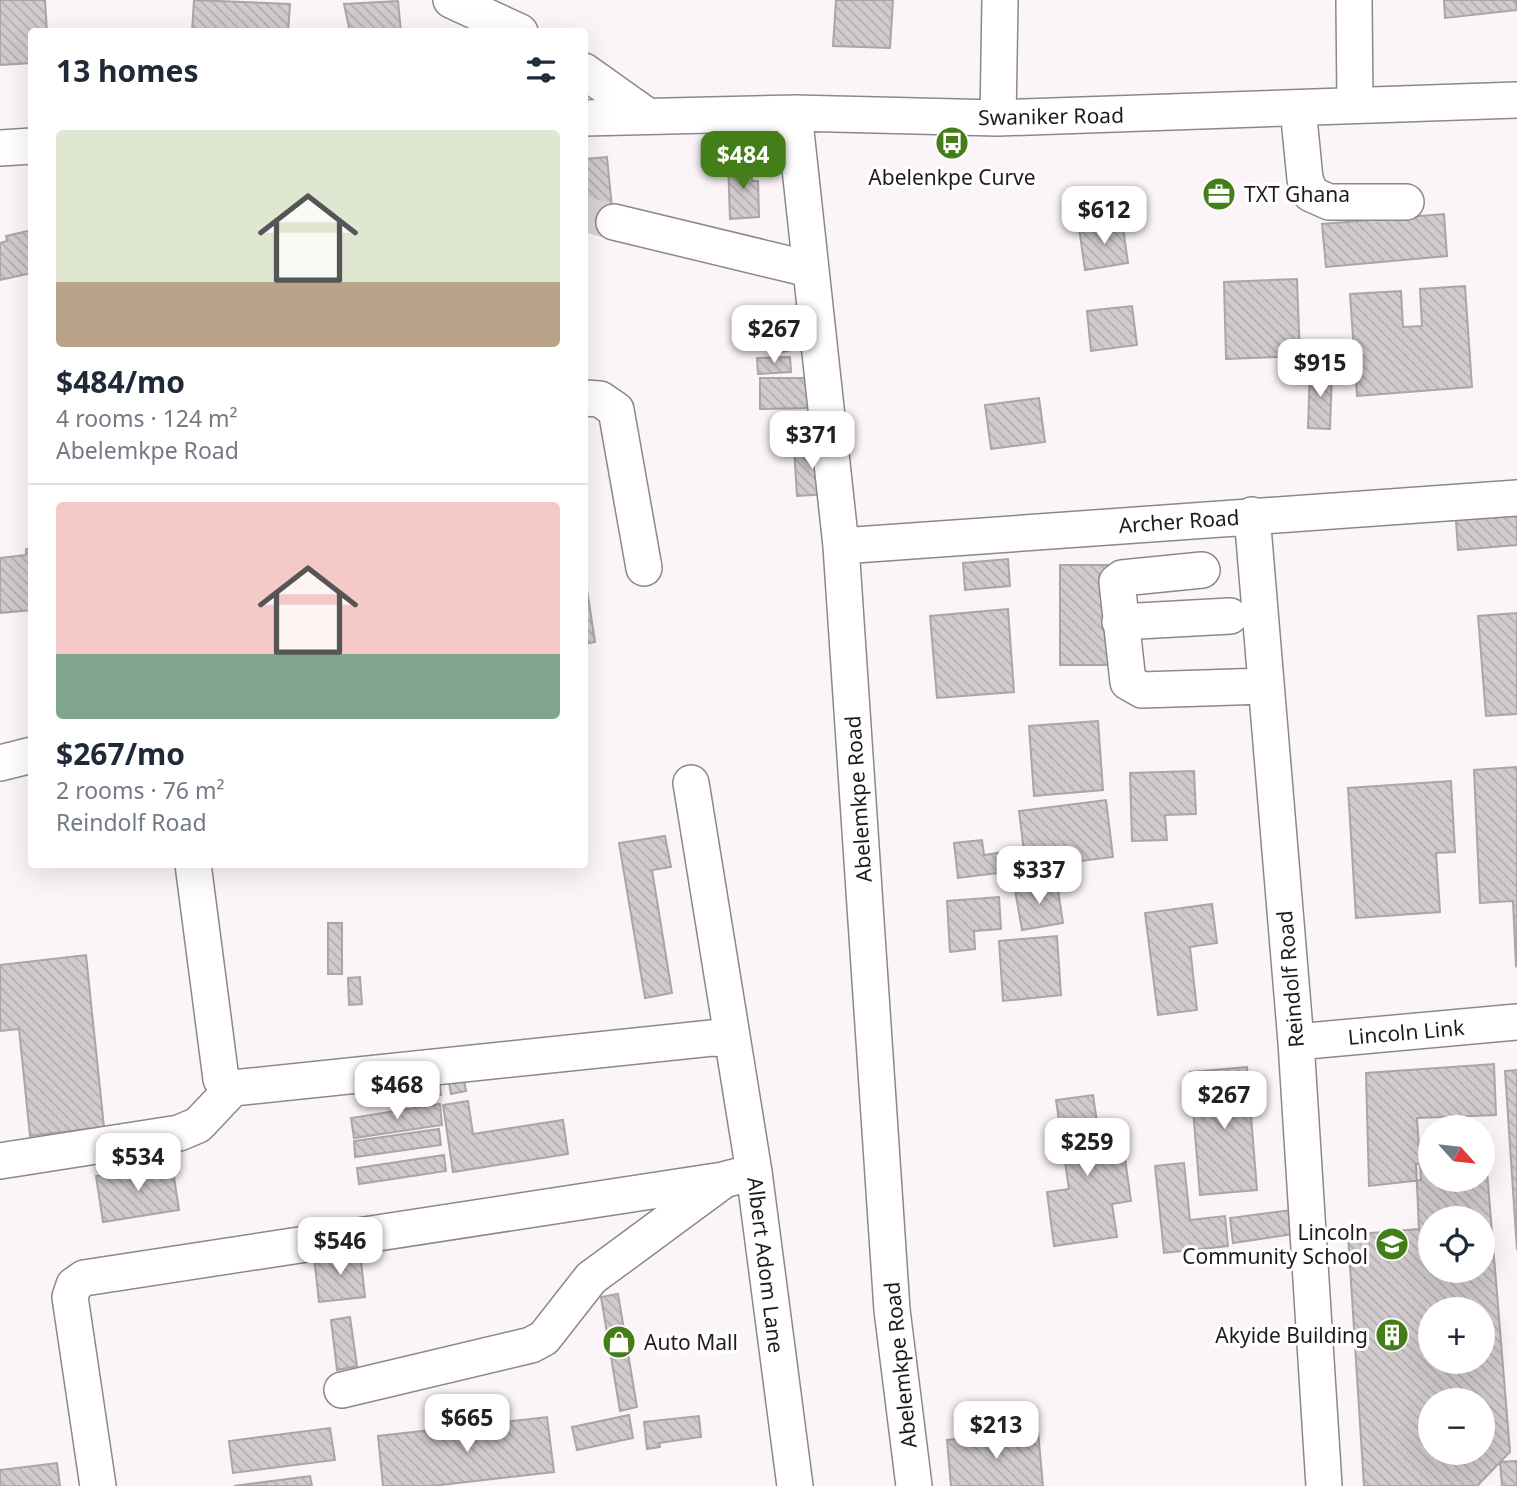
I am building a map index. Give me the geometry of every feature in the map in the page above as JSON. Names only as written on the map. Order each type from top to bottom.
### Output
[{"type":"street","points":[[451,0],[511,28]]},
{"type":"street","points":[[998,118],[1000,0]]},
{"type":"street","points":[[1354,0],[1355,105]]},
{"type":"street","points":[[588,75],[646,115]]},
{"type":"street","name":"Swaniker Road","points":[[588,118],[794,113],[998,118],[1517,100]]},
{"type":"street","points":[[1298,108],[1305,179],[1311,194],[1329,202],[1406,202]]},
{"type":"street","name":"Abelemkpe Road","points":[[794,113],[841,546],[892,1310],[914,1486]]},
{"type":"street","points":[[0,148],[28,146]]},
{"type":"street","points":[[614,222],[809,269]]},
{"type":"street","points":[[588,398],[600,399],[616,410],[644,568]]},
{"type":"street","name":"Archer Road","points":[[841,546],[1517,498]]},
{"type":"street","name":"Reindolf Road","points":[[1252,515],[1296,1042],[1324,1486]]},
{"type":"street","points":[[1135,524],[1142,576]]},
{"type":"street","points":[[1202,570],[1122,578],[1117,582],[1128,682],[1142,690],[1265,685]]},
{"type":"street","points":[[1120,622],[1230,616]]},
{"type":"street","points":[[0,763],[28,756]]},
{"type":"street","name":"Albert Adom Lane","points":[[691,783],[733,1045],[739,1176],[795,1486]]},
{"type":"street","points":[[194,868],[221,1079],[233,1088]]},
{"type":"street","name":"Lincoln Link","points":[[1296,1042],[1517,1021]]},
{"type":"street","points":[[0,1161],[179,1133],[198,1125],[233,1088],[712,1038],[724,1038],[733,1045]]},
{"type":"street","points":[[342,1390],[531,1345],[544,1338],[591,1278],[739,1176]]},
{"type":"street","points":[[98,1486],[70,1297],[74,1285],[84,1278],[739,1176]]},
{"type":"building","points":[[0,0],[45,0],[47,28],[28,28],[28,63],[0,65]]},
{"type":"building","points":[[194,0],[290,4],[288,28],[192,28]]},
{"type":"building","points":[[836,0],[893,0],[890,48],[833,46]]},
{"type":"building","points":[[1444,0],[1516,0],[1517,10],[1445,18]]},
{"type":"building","points":[[398,1],[401,28],[349,28],[344,4]]},
{"type":"building","points":[[607,157],[614,228],[588,231],[588,159]]},
{"type":"building","points":[[751,160],[752,181],[758,181],[759,217],[730,219],[728,161]]},
{"type":"building","points":[[1444,214],[1447,256],[1326,267],[1322,224]]},
{"type":"building","points":[[1122,221],[1128,263],[1085,270],[1079,228]]},
{"type":"building","points":[[28,231],[28,274],[0,280],[0,243],[7,241],[6,236]]},
{"type":"building","points":[[1297,279],[1300,356],[1226,359],[1224,282]]},
{"type":"building","points":[[1465,286],[1472,387],[1357,396],[1350,294],[1401,291],[1403,327],[1422,326],[1420,289]]},
{"type":"building","points":[[1132,306],[1137,345],[1091,351],[1087,311]]},
{"type":"building","points":[[805,323],[810,346],[777,353],[773,336],[794,332],[792,325]]},
{"type":"building","points":[[790,357],[791,372],[758,374],[757,358]]},
{"type":"building","points":[[1310,370],[1332,371],[1330,429],[1308,428]]},
{"type":"building","points":[[760,378],[814,378],[815,408],[760,409]]},
{"type":"building","points":[[1039,398],[1045,442],[991,449],[985,405]]},
{"type":"building","points":[[826,445],[829,494],[797,496],[794,448]]},
{"type":"building","points":[[1517,515],[1517,545],[1458,550],[1456,520]]},
{"type":"building","points":[[26,549],[28,610],[0,613],[0,558],[26,555]]},
{"type":"building","points":[[1008,559],[1010,586],[965,590],[963,563]]},
{"type":"building","points":[[1060,565],[1112,565],[1112,665],[1060,665]]},
{"type":"building","points":[[588,596],[595,642],[588,643]]},
{"type":"building","points":[[1008,609],[1014,692],[937,698],[930,616]]},
{"type":"building","points":[[1517,613],[1517,714],[1486,716],[1478,616]]},
{"type":"building","points":[[1098,721],[1103,790],[1034,796],[1029,726]]},
{"type":"building","points":[[1517,767],[1516,966],[1513,901],[1480,903],[1474,770]]},
{"type":"building","points":[[1194,771],[1196,814],[1165,815],[1167,840],[1132,841],[1130,773]]},
{"type":"building","points":[[1451,781],[1455,852],[1436,853],[1440,912],[1356,918],[1348,788]]},
{"type":"building","points":[[1106,800],[1113,857],[1026,868],[1019,811]]},
{"type":"building","points":[[665,836],[671,867],[652,870],[672,993],[645,998],[619,843]]},
{"type":"building","points":[[982,840],[984,855],[1005,852],[1007,872],[958,878],[954,843]]},
{"type":"building","points":[[1057,883],[1063,923],[1022,930],[1015,890]]},
{"type":"building","points":[[999,897],[1001,929],[974,931],[975,949],[950,952],[947,901]]},
{"type":"building","points":[[1212,904],[1217,943],[1190,947],[1197,1010],[1158,1015],[1145,913]]},
{"type":"building","points":[[328,923],[342,923],[342,974],[328,974]]},
{"type":"building","points":[[1057,936],[1061,995],[1003,1001],[999,941]]},
{"type":"building","points":[[86,955],[104,1127],[30,1136],[19,1029],[0,1031],[0,965]]},
{"type":"building","points":[[360,977],[362,1004],[349,1005],[348,978]]},
{"type":"building","points":[[1494,1064],[1496,1115],[1418,1115],[1418,1180],[1369,1186],[1366,1073]]},
{"type":"building","points":[[1247,1067],[1257,1190],[1200,1195],[1190,1072]]},
{"type":"building","points":[[1517,1070],[1517,1250],[1505,1071]]},
{"type":"building","points":[[464,1079],[466,1091],[451,1094],[449,1082]]},
{"type":"building","points":[[439,1082],[441,1095],[412,1099],[411,1085]]},
{"type":"building","points":[[1093,1095],[1101,1149],[1123,1145],[1131,1201],[1112,1204],[1117,1237],[1054,1246],[1047,1192],[1069,1189],[1056,1100]]},
{"type":"building","points":[[468,1101],[473,1134],[563,1120],[568,1154],[453,1172],[443,1105]]},
{"type":"building","points":[[440,1104],[442,1125],[354,1138],[351,1118]]},
{"type":"building","points":[[439,1129],[441,1145],[355,1157],[354,1141]]},
{"type":"building","points":[[444,1155],[446,1171],[359,1184],[357,1168]]},
{"type":"building","points":[[1184,1163],[1190,1220],[1225,1216],[1228,1246],[1164,1253],[1155,1166]]},
{"type":"building","points":[[172,1164],[179,1210],[103,1222],[96,1176]]},
{"type":"building","name":"Akyide Building","points":[[1416,1164],[1418,1192],[1489,1192],[1490,1206],[1418,1207]]},
{"type":"building","points":[[1291,1210],[1294,1234],[1233,1243],[1230,1218]]},
{"type":"building","name":"Akyide Building","points":[[1418,1229],[1418,1283],[1495,1283],[1495,1269],[1510,1452],[1477,1486],[1364,1486],[1348,1235]]},
{"type":"building","points":[[360,1252],[365,1297],[319,1302],[314,1257]]},
{"type":"building","points":[[618,1294],[637,1407],[620,1411],[601,1297]]},
{"type":"building","points":[[350,1317],[357,1366],[337,1370],[331,1320]]},
{"type":"building","points":[[629,1415],[633,1438],[577,1450],[572,1427]]},
{"type":"building","points":[[699,1416],[701,1437],[659,1443],[660,1447],[647,1449],[644,1422]]},
{"type":"building","points":[[547,1417],[554,1472],[432,1486],[383,1486],[378,1436]]},
{"type":"building","points":[[330,1428],[335,1460],[233,1473],[229,1441]]},
{"type":"building","points":[[1038,1431],[1043,1486],[951,1486],[947,1440]]},
{"type":"building","points":[[1517,1461],[1517,1486],[1502,1486],[1500,1462]]},
{"type":"building","points":[[57,1463],[60,1486],[0,1486],[0,1470]]},
{"type":"building","points":[[310,1476],[312,1486],[234,1486]]},
{"type":"tunnel","points":[[588,215],[614,222]]},
{"type":"place","name":"Abelenkpe Curve","points":[[952,143]]},
{"type":"place","name":"TXT Ghana","points":[[1219,194]]},
{"type":"place","name":"Lincoln Community School","points":[[1392,1244]]},
{"type":"place","name":"Akyide Building","points":[[1392,1335]]},
{"type":"place","name":"Auto Mall","points":[[619,1342]]}]
